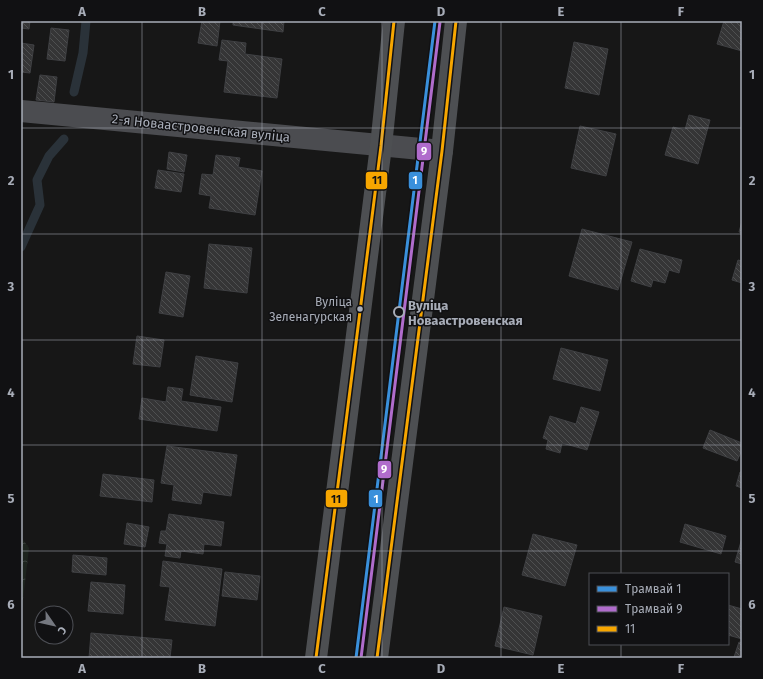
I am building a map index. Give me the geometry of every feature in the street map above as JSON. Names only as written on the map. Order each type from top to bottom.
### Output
[{"type":"main road","points":[[316,658],[381,146],[394,21]]},
{"type":"main road","points":[[377,658],[442,151],[456,21]]},
{"type":"street","name":"2-я Новаастровенская вуліца","points":[[21,111],[442,151]]},
{"type":"green space","points":[[21,537],[29,548],[21,616]]},
{"type":"building","points":[[21,21],[30,21],[29,29],[21,28]]},
{"type":"building","points":[[202,21],[220,21],[217,46],[198,43]]},
{"type":"building","points":[[233,21],[284,21],[283,32],[233,25]]},
{"type":"building","points":[[724,21],[742,21],[742,51],[717,44]]},
{"type":"building","points":[[51,28],[69,30],[65,61],[47,59]]},
{"type":"building","points":[[222,40],[246,43],[245,54],[282,59],[277,98],[224,92],[228,61],[219,60]]},
{"type":"building","points":[[574,42],[608,49],[599,95],[565,88]]},
{"type":"building","points":[[21,43],[34,45],[30,73],[21,72]]},
{"type":"building","points":[[40,75],[57,77],[54,102],[36,100]]},
{"type":"building","points":[[689,115],[710,120],[698,164],[665,155],[673,127],[685,130]]},
{"type":"building","points":[[580,126],[616,134],[606,176],[571,168]]},
{"type":"building","points":[[169,152],[187,155],[184,172],[167,169]]},
{"type":"building","points":[[216,155],[240,158],[238,167],[262,171],[255,215],[209,208],[211,196],[199,194],[202,174],[213,175]]},
{"type":"building","points":[[158,170],[184,174],[181,192],[155,188]]},
{"type":"building","points":[[742,221],[742,233],[739,232]]},
{"type":"building","points":[[582,229],[632,242],[618,290],[569,276]]},
{"type":"building","points":[[209,244],[252,248],[247,293],[204,288]]},
{"type":"building","points":[[640,249],[682,260],[679,273],[669,270],[665,283],[653,280],[651,287],[631,281]]},
{"type":"building","points":[[738,260],[742,261],[742,283],[732,280]]},
{"type":"building","points":[[166,272],[190,276],[183,317],[159,313]]},
{"type":"building","points":[[137,336],[164,340],[160,367],[133,364]]},
{"type":"building","points":[[561,348],[608,360],[600,391],[553,379]]},
{"type":"building","points":[[196,356],[238,363],[232,402],[190,395]]},
{"type":"building","points":[[168,387],[183,389],[181,401],[221,407],[217,431],[139,419],[142,398],[166,402]]},
{"type":"building","points":[[581,407],[599,412],[587,450],[562,443],[560,453],[546,449],[548,440],[543,438],[550,416],[576,424]]},
{"type":"building","points":[[710,430],[742,443],[742,450],[737,461],[703,448]]},
{"type":"building","points":[[167,446],[237,455],[231,496],[203,492],[201,504],[172,500],[174,485],[161,483]]},
{"type":"building","points":[[740,472],[742,472],[742,488],[736,486]]},
{"type":"building","points":[[103,474],[154,480],[152,502],[100,496]]},
{"type":"building","points":[[169,514],[224,522],[221,546],[204,544],[203,554],[181,551],[180,558],[165,556],[167,544],[159,543],[161,531],[166,531]]},
{"type":"building","points":[[127,523],[149,527],[145,547],[124,544]]},
{"type":"building","points":[[685,524],[726,536],[721,554],[680,542]]},
{"type":"building","points":[[533,534],[577,545],[565,586],[522,575]]},
{"type":"building","points":[[742,538],[742,564],[735,562]]},
{"type":"building","points":[[73,555],[107,558],[106,575],[72,572]]},
{"type":"building","points":[[163,561],[222,569],[215,626],[165,620],[170,587],[160,586]]},
{"type":"building","points":[[225,572],[260,576],[257,600],[222,596]]},
{"type":"building","points":[[91,582],[125,585],[123,614],[88,611]]},
{"type":"building","points":[[729,605],[742,609],[742,639],[729,635]]},
{"type":"building","points":[[504,607],[542,616],[533,655],[495,646]]},
{"type":"building","points":[[91,633],[172,640],[170,658],[89,658]]},
{"type":"building","points":[[739,642],[742,643],[742,658],[734,657]]},
{"type":"waterway","points":[[74,92],[83,53],[86,21]]},
{"type":"waterway","points":[[21,247],[40,205],[37,180],[49,156],[64,139]]},
{"type":"tram line","name":"1","points":[[356,658],[435,21]]},
{"type":"tram line","name":"9","points":[[361,658],[440,22]]},
{"type":"transit line","name":"11","points":[[316,658],[381,146],[394,21]]},
{"type":"transit line","name":"11","points":[[377,658],[442,151],[456,21]]},
{"type":"place","name":"Вуліца Зеленагурская","points":[[360,309]]},
{"type":"place","name":"Вуліца Новаастровенская","points":[[399,312]]}]
